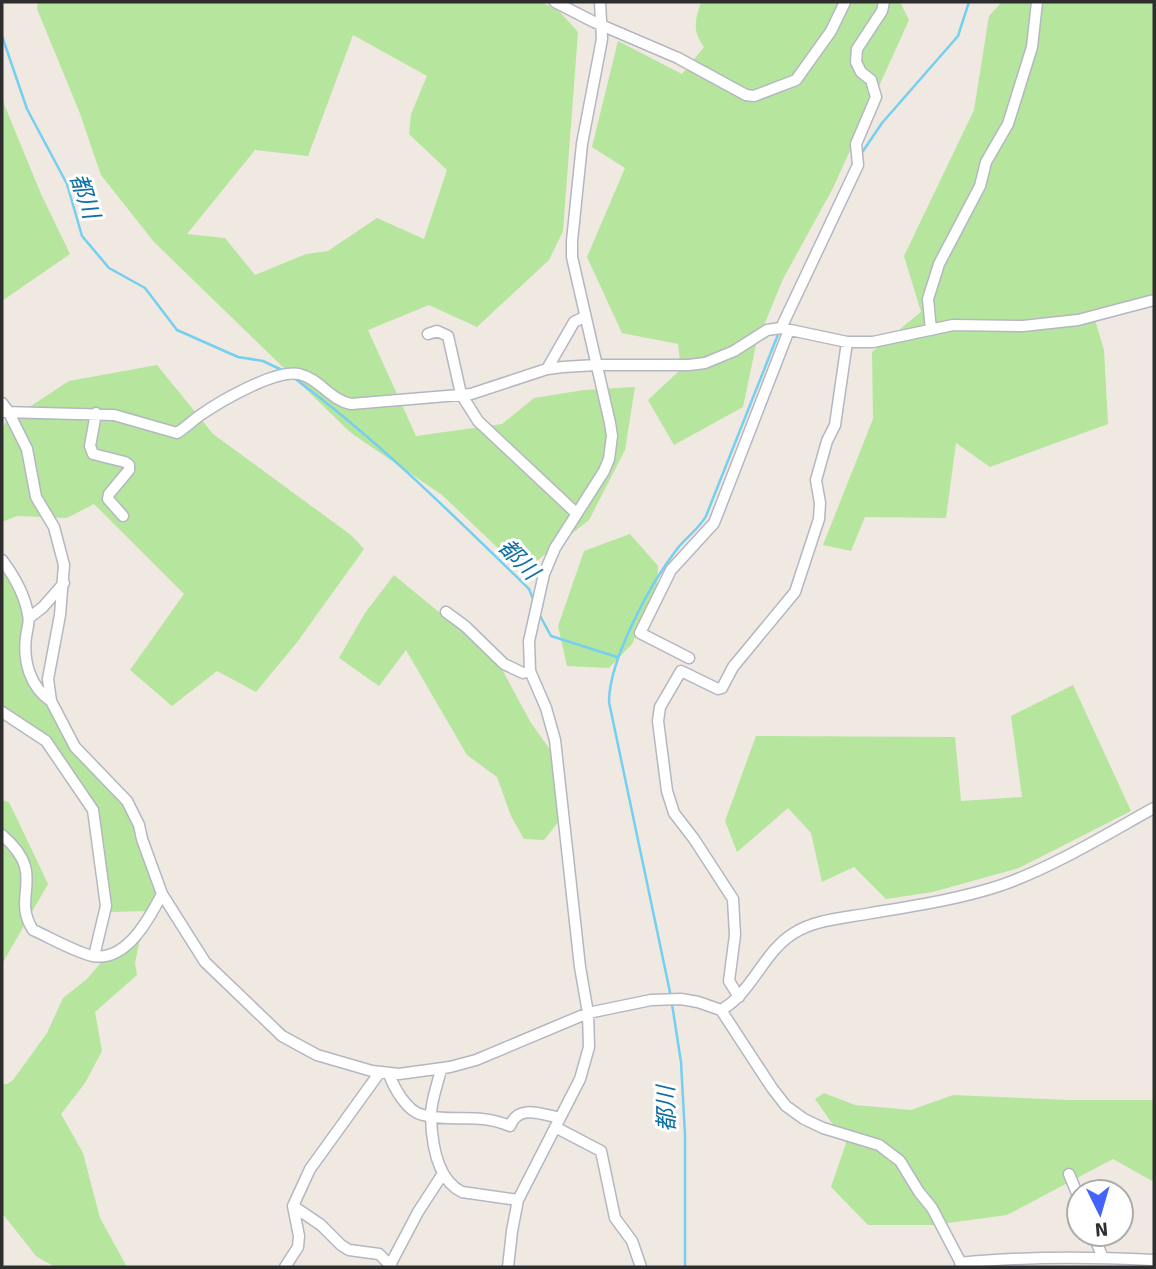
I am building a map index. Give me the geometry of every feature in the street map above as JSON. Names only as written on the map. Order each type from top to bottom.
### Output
[{"type":"street","points":[[555,2],[678,58],[746,95],[754,96],[796,79],[831,31],[845,2]]},
{"type":"street","points":[[508,1267],[518,1200],[587,1059],[590,1036],[555,740],[546,708],[530,671],[529,640],[544,574],[555,548],[604,471],[612,447],[610,423],[572,257],[582,144],[603,26],[602,2]]},
{"type":"street","points":[[689,658],[640,633],[671,570],[714,523],[785,329],[858,165],[856,144],[876,97],[871,80],[860,72],[856,62],[857,49],[882,10],[884,2]]},
{"type":"street","points":[[931,330],[928,299],[939,264],[980,186],[986,162],[1008,124],[1032,47],[1037,2]]},
{"type":"street","points":[[4,409],[114,415],[177,433],[239,392],[269,379],[296,373],[324,387],[334,398],[351,404],[471,394],[547,369],[596,365],[705,363],[734,351],[767,330],[785,329],[847,342],[873,342],[953,326],[1023,326],[1078,320],[1154,300]]},
{"type":"street","points":[[547,369],[574,322],[584,317]]},
{"type":"street","points":[[428,334],[437,331],[448,336],[461,394],[478,421],[576,513]]},
{"type":"street","points":[[739,997],[729,981],[735,935],[733,898],[674,813],[667,790],[658,721],[660,708],[681,671],[718,689],[722,688],[733,667],[794,592],[819,519],[820,503],[816,480],[827,441],[835,425],[847,342]]},
{"type":"street","points":[[4,409],[27,449],[36,497],[59,541],[64,565],[60,615],[48,678],[51,701],[75,747],[127,801],[162,894],[205,962],[282,1036],[317,1055],[384,1073],[412,1073],[441,1069],[490,1055],[528,1036],[588,1013],[664,999],[698,1002],[721,1010],[786,1106],[822,1128],[879,1145],[900,1161],[932,1208],[961,1265],[995,1260],[1154,1260]]},
{"type":"street","points":[[96,413],[90,446],[93,454],[129,465],[129,470],[108,499],[123,516]]},
{"type":"street","points":[[2,560],[13,576],[29,618],[25,652],[28,667],[41,694],[51,701]]},
{"type":"street","points":[[29,618],[64,583]]},
{"type":"street","points":[[446,612],[465,626],[503,664],[523,673],[530,671]]},
{"type":"street","points":[[2,712],[46,741],[93,810],[106,906],[94,956]]},
{"type":"street","points":[[721,1010],[739,997],[775,950],[794,933],[826,921],[919,905],[1001,885],[1058,861],[1154,808]]},
{"type":"street","points":[[2,835],[23,857],[27,868],[26,912],[33,930],[94,956],[110,954],[124,947],[145,926],[162,894]]},
{"type":"street","points":[[441,1069],[431,1116],[442,1175],[462,1192],[518,1200]]},
{"type":"street","points":[[384,1073],[409,1106],[420,1115],[488,1118],[510,1126],[514,1116],[531,1113],[558,1122],[601,1151],[615,1218],[632,1241],[641,1267]]},
{"type":"street","points":[[285,1267],[298,1247],[299,1236],[293,1206],[314,1162],[384,1073]]},
{"type":"street","points":[[1069,1174],[1071,1178]]},
{"type":"street","points":[[293,1206],[321,1225],[349,1250],[379,1254],[391,1266],[418,1212],[442,1175]]},
{"type":"street","points":[[1099,1248],[1103,1258]]},
{"type":"green space","points":[[38,2],[542,2],[560,12],[578,32],[563,231],[549,260],[477,327],[429,305],[368,330],[416,436],[502,424],[534,398],[584,390],[635,387],[625,450],[589,520],[529,567],[499,549],[442,495],[351,433],[154,242],[101,175],[79,111],[37,9]],"holes":[[[353,35],[427,76],[411,114],[409,134],[447,170],[424,239],[377,218],[328,251],[306,254],[255,275],[225,238],[187,234],[255,150],[308,156]]]},
{"type":"green space","points":[[701,2],[900,2],[909,20],[833,188],[783,279],[756,345],[743,407],[674,445],[648,400],[681,369],[678,344],[622,333],[587,257],[625,168],[592,147],[618,41],[682,74],[704,47],[696,25]]},
{"type":"green space","points":[[1002,2],[1154,2],[1154,304],[1093,313],[1104,350],[1108,424],[990,467],[956,443],[946,518],[865,517],[851,551],[823,545],[873,419],[872,352],[921,312],[904,256],[974,110],[989,16]]},
{"type":"green space","points":[[2,90],[4,104],[41,194],[70,254],[2,301]]},
{"type":"green space","points":[[157,365],[213,434],[351,535],[364,549],[298,641],[256,692],[217,671],[172,706],[130,670],[184,594],[94,504],[67,518],[17,516],[2,522],[2,429],[5,423],[69,381]]},
{"type":"green space","points":[[630,534],[658,566],[657,591],[632,644],[609,668],[567,666],[558,626],[584,551]]},
{"type":"green space","points":[[2,568],[12,578],[24,612],[21,653],[61,718],[128,805],[156,889],[149,911],[109,912],[97,812],[47,738],[2,709]]},
{"type":"green space","points":[[394,575],[497,660],[531,723],[551,751],[562,817],[544,840],[524,839],[511,816],[497,777],[467,755],[406,650],[379,686],[339,658],[365,613]]},
{"type":"green space","points":[[1073,685],[1131,811],[1019,868],[933,892],[886,899],[854,867],[822,882],[811,833],[788,808],[737,852],[725,821],[756,736],[955,737],[961,801],[1022,797],[1011,716]]},
{"type":"green space","points":[[2,800],[9,802],[48,884],[2,964]]},
{"type":"green space","points":[[141,934],[135,963],[137,975],[95,1012],[102,1051],[85,1083],[61,1114],[83,1153],[100,1218],[127,1267],[55,1267],[36,1256],[2,1213],[2,1084],[13,1080],[47,1033],[63,998],[87,979],[103,960]]},
{"type":"green space","points":[[824,1093],[855,1105],[911,1110],[953,1095],[1069,1100],[1154,1100],[1154,1182],[1113,1159],[1077,1178],[1065,1178],[1065,1184],[1007,1215],[933,1225],[868,1225],[831,1187],[846,1143],[815,1099]]},
{"type":"waterway","points":[[861,154],[882,123],[958,36],[969,2]]},
{"type":"waterway","name":"都川","points":[[2,36],[27,109],[67,184],[82,236],[109,268],[145,288],[177,330],[238,357],[263,361],[286,372]]},
{"type":"waterway","points":[[671,997],[609,702],[611,685],[623,644],[655,582],[677,549],[706,516],[779,332]]},
{"type":"waterway","name":"都川","points":[[294,378],[356,427],[415,479],[529,589],[534,601]]},
{"type":"waterway","name":"都川","points":[[539,614],[551,636],[617,657]]},
{"type":"waterway","name":"都川","points":[[672,1004],[681,1062],[685,1135],[685,1267]]}]
